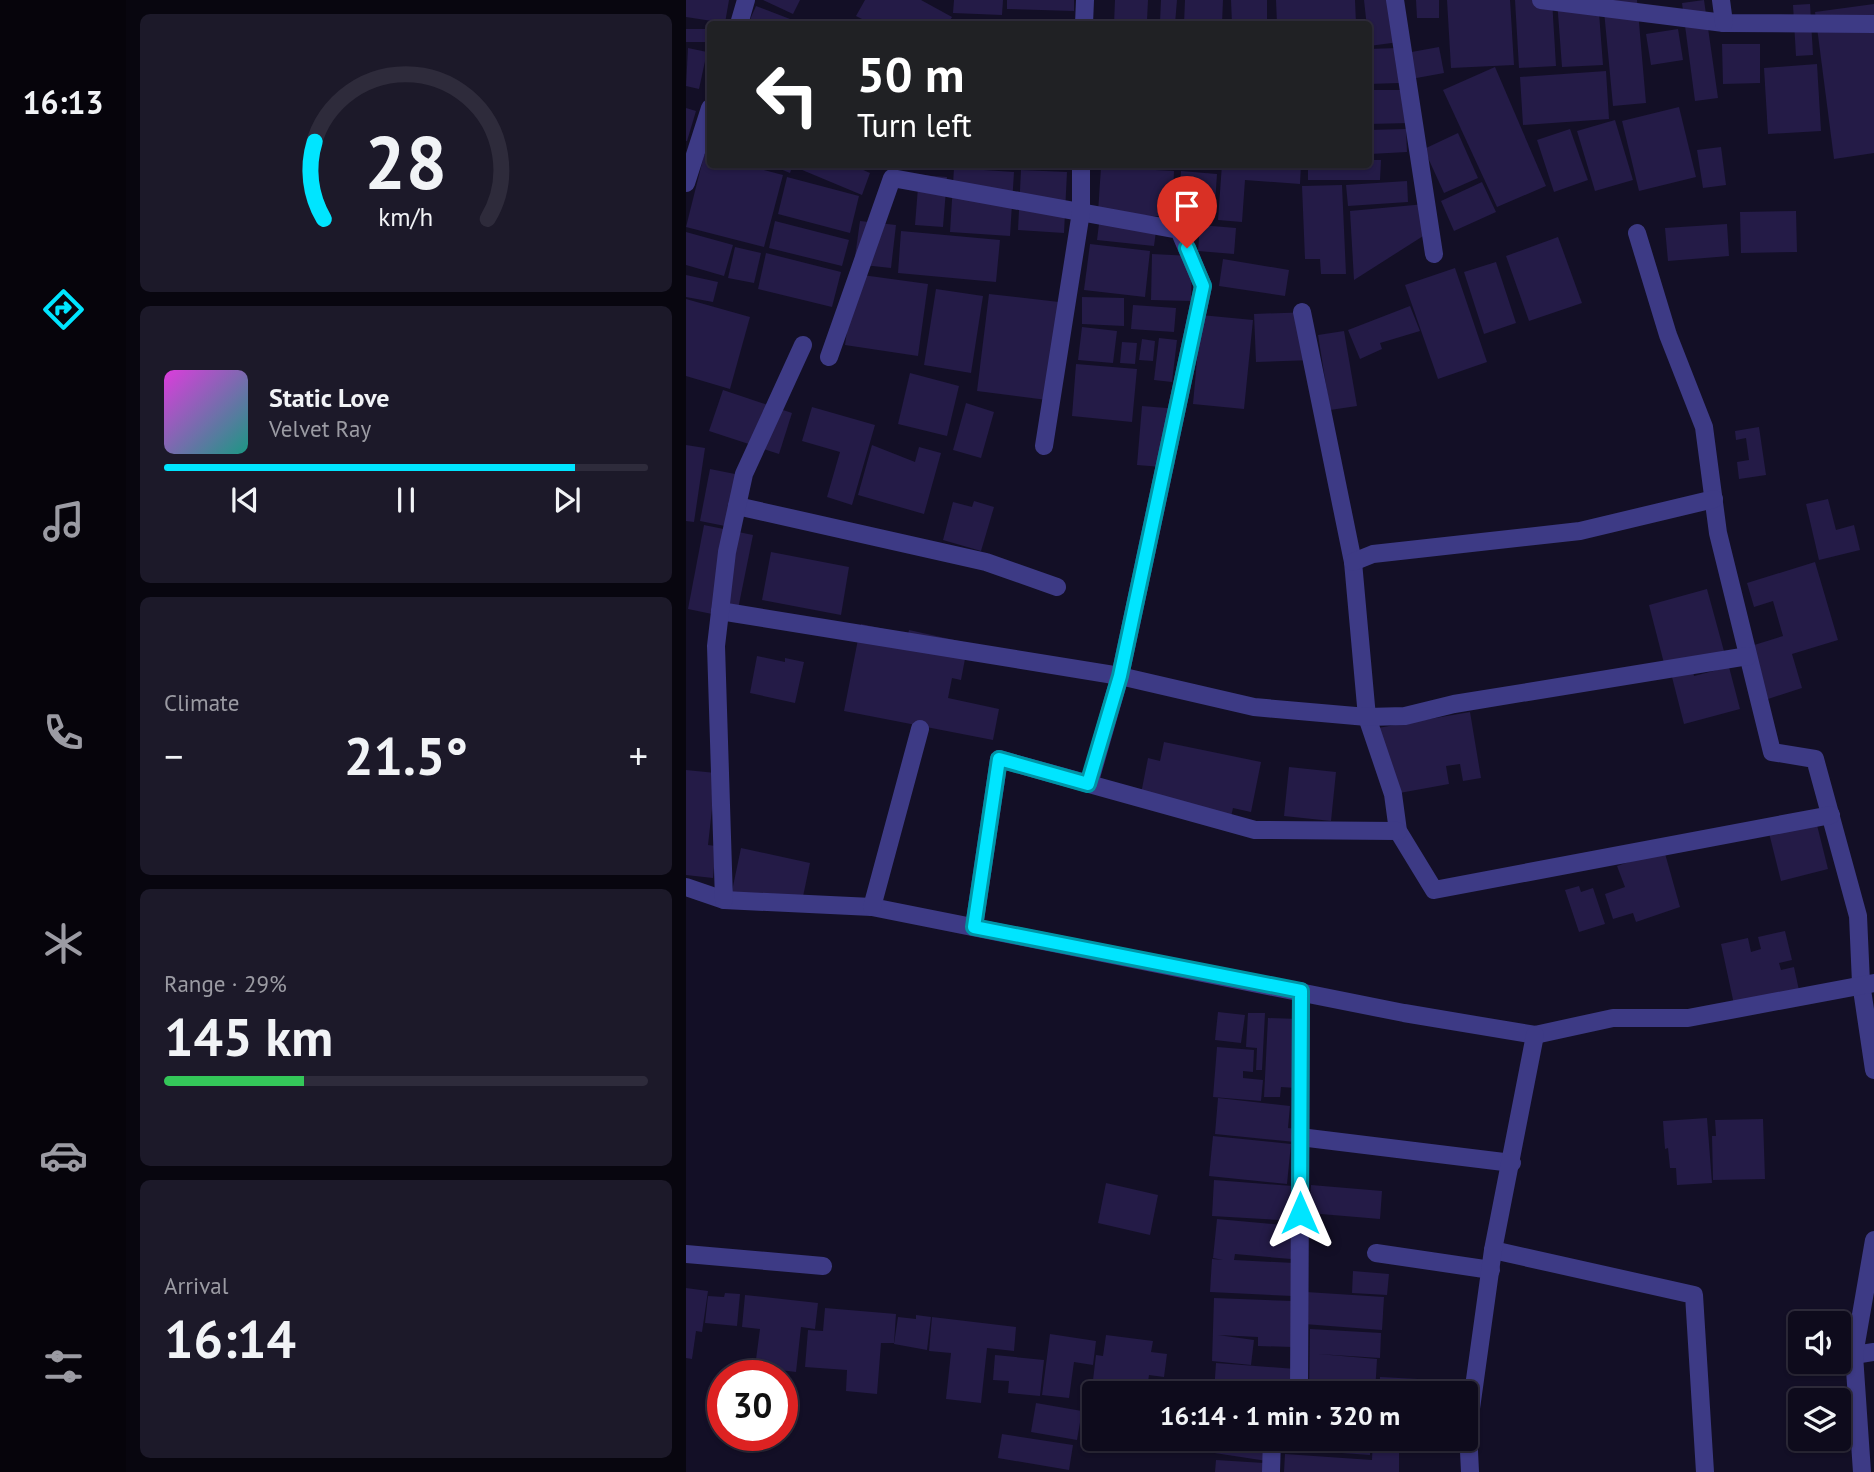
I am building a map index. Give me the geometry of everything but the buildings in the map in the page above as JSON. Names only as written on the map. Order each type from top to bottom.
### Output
[{"type":"street","points":[[740,21],[746,0]]},
{"type":"street","points":[[1084,21],[1085,0]]},
{"type":"street","points":[[1395,0],[1434,254]]},
{"type":"street","points":[[1541,0],[1724,23],[1874,24]]},
{"type":"street","points":[[1721,0],[1724,23]]},
{"type":"street","points":[[686,183],[707,117]]},
{"type":"street","points":[[1044,446],[1080,212],[1082,168]]},
{"type":"street","points":[[829,357],[892,178],[1179,230],[1203,286],[1120,676],[1088,784]]},
{"type":"street","points":[[1637,233],[1668,335],[1704,427],[1718,533],[1772,752],[1815,759],[1831,815],[1858,916],[1874,1070]]},
{"type":"street","points":[[1302,312],[1353,562],[1367,717],[1393,794],[1398,831],[1434,890],[1831,815]]},
{"type":"street","points":[[724,900],[716,646],[727,552],[744,474],[803,345]]},
{"type":"street","points":[[1353,562],[1373,554],[1580,531],[1714,499]]},
{"type":"street","points":[[737,506],[986,562],[1057,587]]},
{"type":"street","points":[[720,611],[1120,676],[1254,707],[1367,717],[1405,716],[1454,704],[1748,656]]},
{"type":"street","points":[[872,907],[920,729]]},
{"type":"street","points":[[974,927],[999,759],[1255,831],[1398,831]]},
{"type":"street","points":[[686,887],[724,900],[872,907],[1404,1013],[1535,1035],[1613,1018],[1688,1018],[1867,983]]},
{"type":"street","points":[[1299,1381],[1301,991]]},
{"type":"street","points":[[1470,1472],[1468,1430],[1493,1250],[1535,1035]]},
{"type":"street","points":[[1300,1136],[1512,1163]]},
{"type":"street","points":[[1862,1472],[1854,1355],[1874,1240]]},
{"type":"street","points":[[1493,1250],[1694,1295],[1705,1472]]},
{"type":"street","points":[[1376,1253],[1491,1270]]},
{"type":"street","points":[[686,1254],[822,1266]]},
{"type":"street","points":[[1854,1355],[1874,1352]]},
{"type":"street","points":[[1271,1472],[1272,1451]]},
{"type":"route","points":[[1187,248],[1203,286],[1184,365],[1120,676],[1088,784],[999,759],[974,927],[1301,991],[1300,1213]]}]
